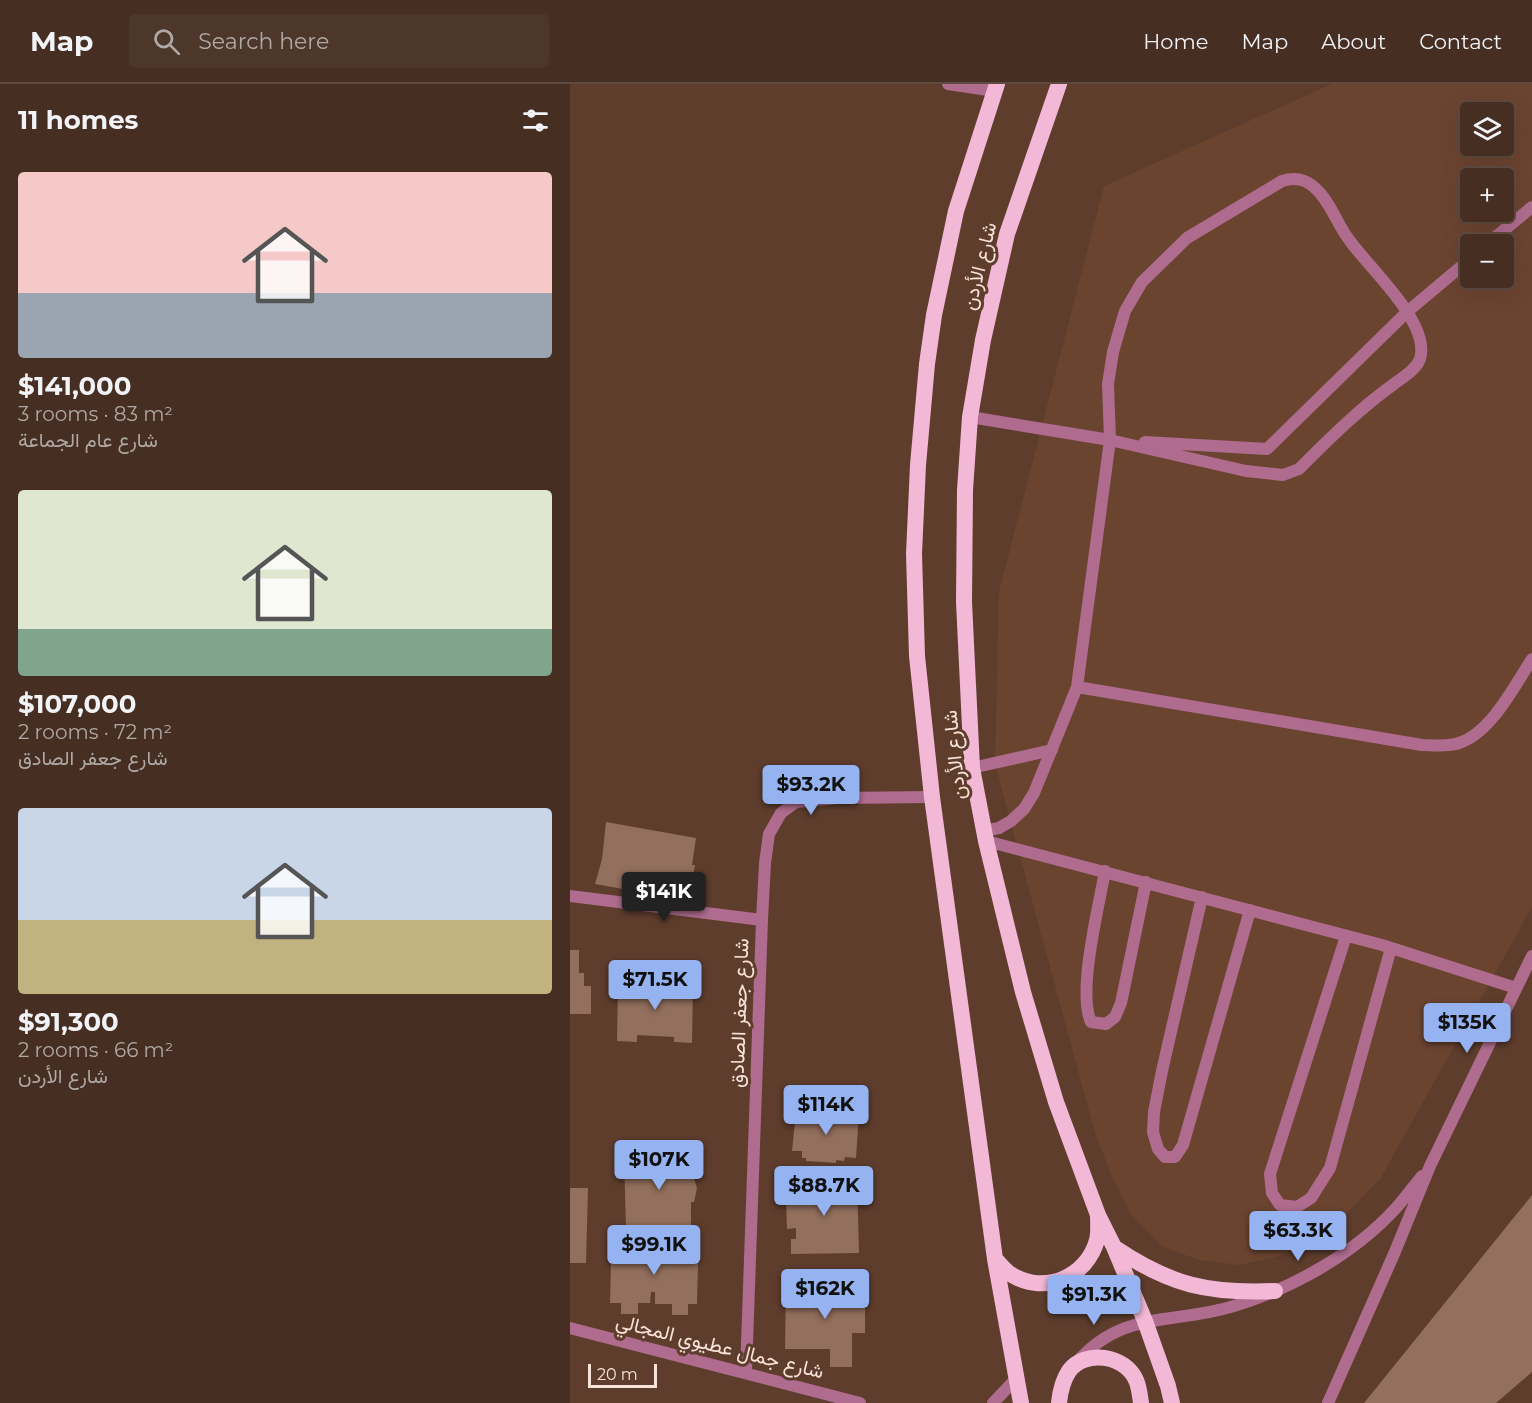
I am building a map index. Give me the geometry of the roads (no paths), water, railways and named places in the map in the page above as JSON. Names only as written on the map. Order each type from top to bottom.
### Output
[{"type":"highway","name":"شارع الأردن","points":[[1059,84],[1008,234],[983,340],[970,417],[965,490],[964,602],[972,768],[985,836],[1026,1003],[1056,1102],[1098,1215],[1145,1321],[1172,1403]]},
{"type":"highway","name":"شارع الأردن","points":[[996,88],[956,211],[934,315],[918,465],[914,554],[917,656],[932,797],[995,1259],[1021,1403]]},
{"type":"highway","points":[[995,1259],[1011,1275],[1031,1283],[1053,1283],[1074,1275],[1089,1259],[1098,1238],[1098,1215]]},
{"type":"highway","points":[[1114,1247],[1142,1266],[1174,1280],[1206,1289],[1229,1292],[1275,1291]]},
{"type":"highway","points":[[1059,1403],[1060,1392],[1069,1371],[1085,1359],[1105,1357],[1123,1364],[1136,1379],[1141,1403]]},
{"type":"street","points":[[948,84],[996,88]]},
{"type":"street","points":[[970,417],[1110,440],[1246,471],[1283,475],[1299,469],[1374,398],[1410,373],[1419,362],[1422,350],[1421,339],[1407,312],[1349,240],[1329,205],[1316,188],[1299,178],[1282,181],[1187,238],[1142,282],[1125,311],[1113,352],[1108,384],[1110,440],[1077,687],[1034,793],[1024,809],[1011,821],[985,836]]},
{"type":"street","points":[[1499,234],[1532,207]]},
{"type":"street","points":[[1110,440],[1268,449],[1407,312],[1460,267]]},
{"type":"street","points":[[1077,687],[1422,745],[1441,746],[1460,743],[1482,729],[1506,699],[1532,659]]},
{"type":"street","points":[[972,768],[1052,750]]},
{"type":"street","name":"شارع جعفر الصادق","points":[[746,1372],[762,920],[769,834],[781,813],[796,802],[838,798],[932,797]]},
{"type":"street","points":[[985,836],[1105,872],[1391,948],[1516,988]]},
{"type":"street","points":[[1105,872],[1086,988],[1087,1013],[1091,1022],[1106,1024],[1115,1017],[1121,1004],[1146,882]]},
{"type":"street","points":[[570,896],[762,920]]},
{"type":"street","points":[[1202,897],[1154,1112],[1153,1132],[1158,1149],[1165,1157],[1174,1157],[1183,1145],[1250,910]]},
{"type":"street","points":[[1346,936],[1270,1173],[1272,1193],[1280,1205],[1297,1207],[1311,1198],[1330,1168],[1391,948]]},
{"type":"street","points":[[1328,1403],[1430,1166],[1532,956]]},
{"type":"street","points":[[1069,1371],[1089,1348],[1115,1331],[1145,1321],[1200,1314],[1233,1306],[1275,1291],[1318,1269],[1358,1242],[1395,1209],[1430,1166]]},
{"type":"street","name":"شارع جمال عطيوي المجالي","points":[[570,1328],[860,1403]]},
{"type":"street","points":[[993,1403],[1016,1379]]}]
